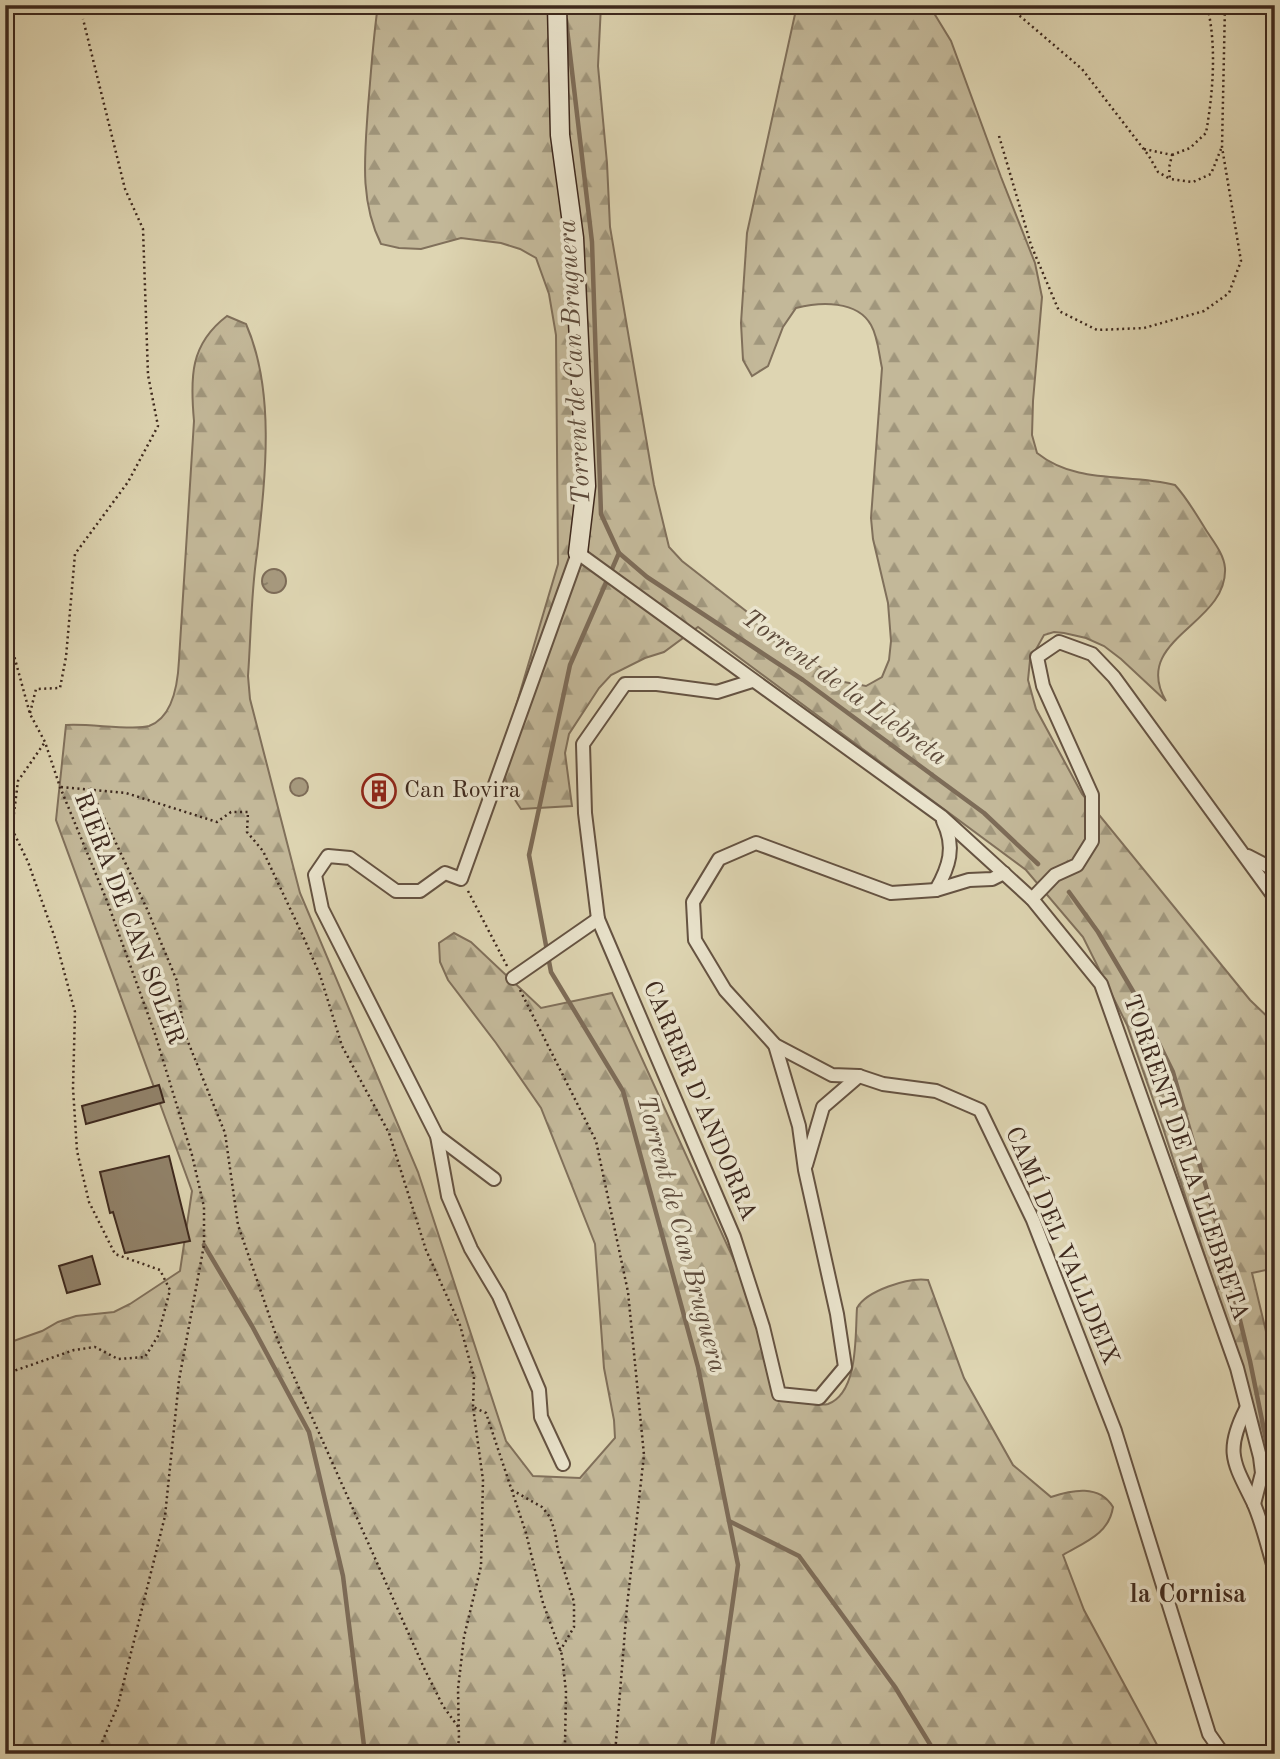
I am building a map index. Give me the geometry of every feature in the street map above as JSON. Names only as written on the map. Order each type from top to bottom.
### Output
[{"type":"street","points":[[69,5],[80,6]]},
{"type":"street","points":[[557,5],[560,135],[574,238],[586,486],[578,553],[461,879],[445,873],[420,891],[396,891],[350,858],[328,856],[315,875],[321,909],[437,1136],[448,1196],[471,1249],[504,1308],[538,1390],[541,1417],[563,1464]]},
{"type":"street","points":[[578,553],[941,816],[950,834],[949,867],[936,890]]},
{"type":"street","points":[[1032,899],[1055,875],[1077,865],[1092,841],[1092,795],[1043,686],[1037,657],[1059,642],[1092,654],[1114,677],[1275,898]]},
{"type":"street","name":"CARRER D'ANDORRA","points":[[752,681],[716,692],[657,684],[625,684],[583,744],[585,813],[598,919],[734,1237],[763,1327],[779,1394],[818,1398],[845,1367],[837,1314],[805,1170],[799,1126],[775,1045]]},
{"type":"street","name":"TORRENT DE LA LLEBRETA","points":[[941,816],[1032,899],[1101,984],[1237,1368],[1261,1457],[1262,1474],[1254,1504]]},
{"type":"street","name":"CAMÍ DEL VALLDEIX","points":[[1004,873],[992,879],[970,880],[936,890],[891,893],[756,843],[719,859],[693,902],[695,940],[725,990],[775,1045],[832,1075],[859,1076],[883,1084],[936,1091],[980,1110],[1033,1220],[1115,1431],[1209,1734],[1223,1754]]},
{"type":"street","points":[[1245,854],[1275,870]]},
{"type":"street","points":[[513,978],[598,919]]},
{"type":"street","name":"CARRER D'ANDORRA","points":[[805,1170],[823,1107],[859,1076]]},
{"type":"street","points":[[437,1136],[494,1179]]},
{"type":"street","points":[[1246,1409],[1238,1425],[1233,1443],[1234,1451],[1240,1480],[1254,1504],[1275,1571]]},
{"type":"path","points":[[1007,5],[1082,69],[1144,149],[1158,172],[1170,179],[1194,182],[1211,174],[1222,147]]},
{"type":"path","points":[[1144,149],[1172,155],[1190,148],[1206,133],[1212,67],[1211,22],[1207,5]]},
{"type":"path","points":[[999,136],[1031,245],[1059,311],[1097,330],[1144,328],[1204,311],[1229,292],[1241,261],[1222,147],[1225,5]]},
{"type":"path","points":[[30,714],[36,689],[60,688],[66,657],[75,554],[128,482],[158,426],[148,375],[142,229],[125,189],[80,6]]},
{"type":"path","points":[[1170,179],[1172,155]]},
{"type":"path","name":"RIERA DE CAN SOLER","points":[[5,609],[7,630],[30,714],[45,742],[60,787],[107,901],[159,1046],[192,1154],[204,1208],[204,1245],[179,1380],[165,1516],[118,1705],[97,1754]]},
{"type":"path","points":[[5,1374],[74,1350],[95,1347],[118,1359],[145,1357],[158,1336],[170,1290],[160,1270],[115,1254],[89,1202],[77,1151],[73,1088],[75,1012],[55,938],[28,862],[12,829],[18,781],[45,742]]},
{"type":"path","points":[[60,787],[125,793],[217,822],[232,812],[248,812],[247,832],[263,851],[324,984],[342,1046],[389,1133],[426,1250],[460,1325],[474,1377],[473,1407],[483,1480],[481,1566],[464,1637],[458,1689],[457,1754]]},
{"type":"path","points":[[90,789],[147,909],[177,981],[184,1032],[225,1133],[238,1225],[278,1341],[424,1668],[443,1706],[459,1728]]},
{"type":"path","points":[[461,879],[596,1141],[628,1293],[644,1455],[615,1754]]},
{"type":"path","points":[[473,1407],[486,1413],[526,1533],[542,1603],[560,1651],[566,1692],[565,1744],[569,1754]]},
{"type":"path","points":[[512,1490],[542,1507],[550,1517],[555,1532],[574,1602],[574,1627],[560,1651]]},
{"type":"path","points":[[554,1754],[565,1744]]},
{"type":"green space","points":[[378,5],[601,5],[598,66],[610,227],[654,485],[669,547],[682,561],[746,611],[776,639],[844,682],[866,686],[882,677],[889,660],[891,641],[888,603],[873,539],[871,518],[882,368],[877,340],[865,317],[847,307],[827,304],[796,308],[783,327],[768,366],[752,376],[743,360],[741,323],[747,233],[797,5],[929,5],[951,41],[1035,263],[1042,297],[1033,401],[1032,435],[1037,453],[1052,463],[1086,474],[1175,485],[1215,543],[1224,563],[1222,588],[1212,604],[1170,647],[1160,662],[1158,680],[1166,701],[1104,646],[1064,633],[1044,635],[1030,660],[1028,680],[1036,709],[1082,794],[1250,1000],[1275,1024],[1275,1268],[1252,1273],[1275,1369],[1275,1499],[1246,1382],[1127,1025],[1083,937],[1026,870],[698,627],[664,652],[611,675],[599,688],[569,734],[565,753],[572,806],[521,809],[516,802],[504,774],[503,750],[558,564],[556,335],[549,294],[536,258],[501,243],[461,238],[421,249],[381,244],[369,211],[365,177],[368,107]]},
{"type":"green space","points":[[227,316],[246,324],[262,378],[265,407],[265,466],[252,599],[248,676],[250,699],[300,893],[418,1172],[506,1441],[533,1476],[580,1478],[615,1438],[614,1420],[604,1368],[595,1244],[541,1108],[448,980],[440,962],[439,943],[454,933],[471,942],[541,1008],[612,993],[744,1282],[779,1399],[824,1405],[838,1398],[845,1388],[853,1362],[857,1308],[869,1296],[888,1286],[928,1280],[964,1378],[1013,1465],[1051,1497],[1076,1491],[1093,1492],[1113,1507],[1107,1524],[1101,1531],[1063,1555],[1084,1610],[1162,1754],[5,1754],[5,1344],[76,1316],[114,1312],[180,1271],[192,1191],[56,820],[66,725],[133,728],[149,726],[164,715],[173,698],[178,669],[194,421],[193,376],[199,350],[215,327]]},
{"type":"water","points":[[274,569],[283,572],[286,581],[283,590],[274,593],[265,590],[262,581],[265,572]]},
{"type":"water","points":[[299,778],[305,781],[308,787],[305,793],[299,796],[293,793],[290,787],[293,781]]},
{"type":"building","name":"Can Rovira","points":[[379,778],[393,790],[379,804],[365,792]]},
{"type":"building","points":[[159,1085],[164,1102],[86,1124],[82,1106]]},
{"type":"building","points":[[169,1156],[190,1241],[125,1253],[113,1212],[110,1213],[100,1172]]},
{"type":"building","points":[[92,1256],[100,1284],[67,1293],[59,1266]]},
{"type":"waterway","name":"Torrent de Can Bruguera","points":[[566,20],[592,242],[601,514],[619,553],[570,665],[529,855],[551,972],[623,1091],[698,1367],[729,1521],[799,1556],[895,1687],[936,1754]]},
{"type":"waterway","name":"Torrent de la Llebreta","points":[[619,553],[647,577],[803,680],[984,813],[1038,864]]},
{"type":"waterway","name":"Torrent de la Llebreta","points":[[1069,892],[1098,932],[1134,993],[1173,1072],[1215,1218],[1250,1361],[1275,1484]]},
{"type":"waterway","points":[[204,1245],[252,1326],[309,1432],[343,1576],[365,1754]]},
{"type":"waterway","points":[[711,1754],[738,1565],[729,1521]]},
{"type":"place","name":"Can Rovira","points":[[379,791]]},
{"type":"district","name":"la Cornisa","points":[[1188,1595]]}]
